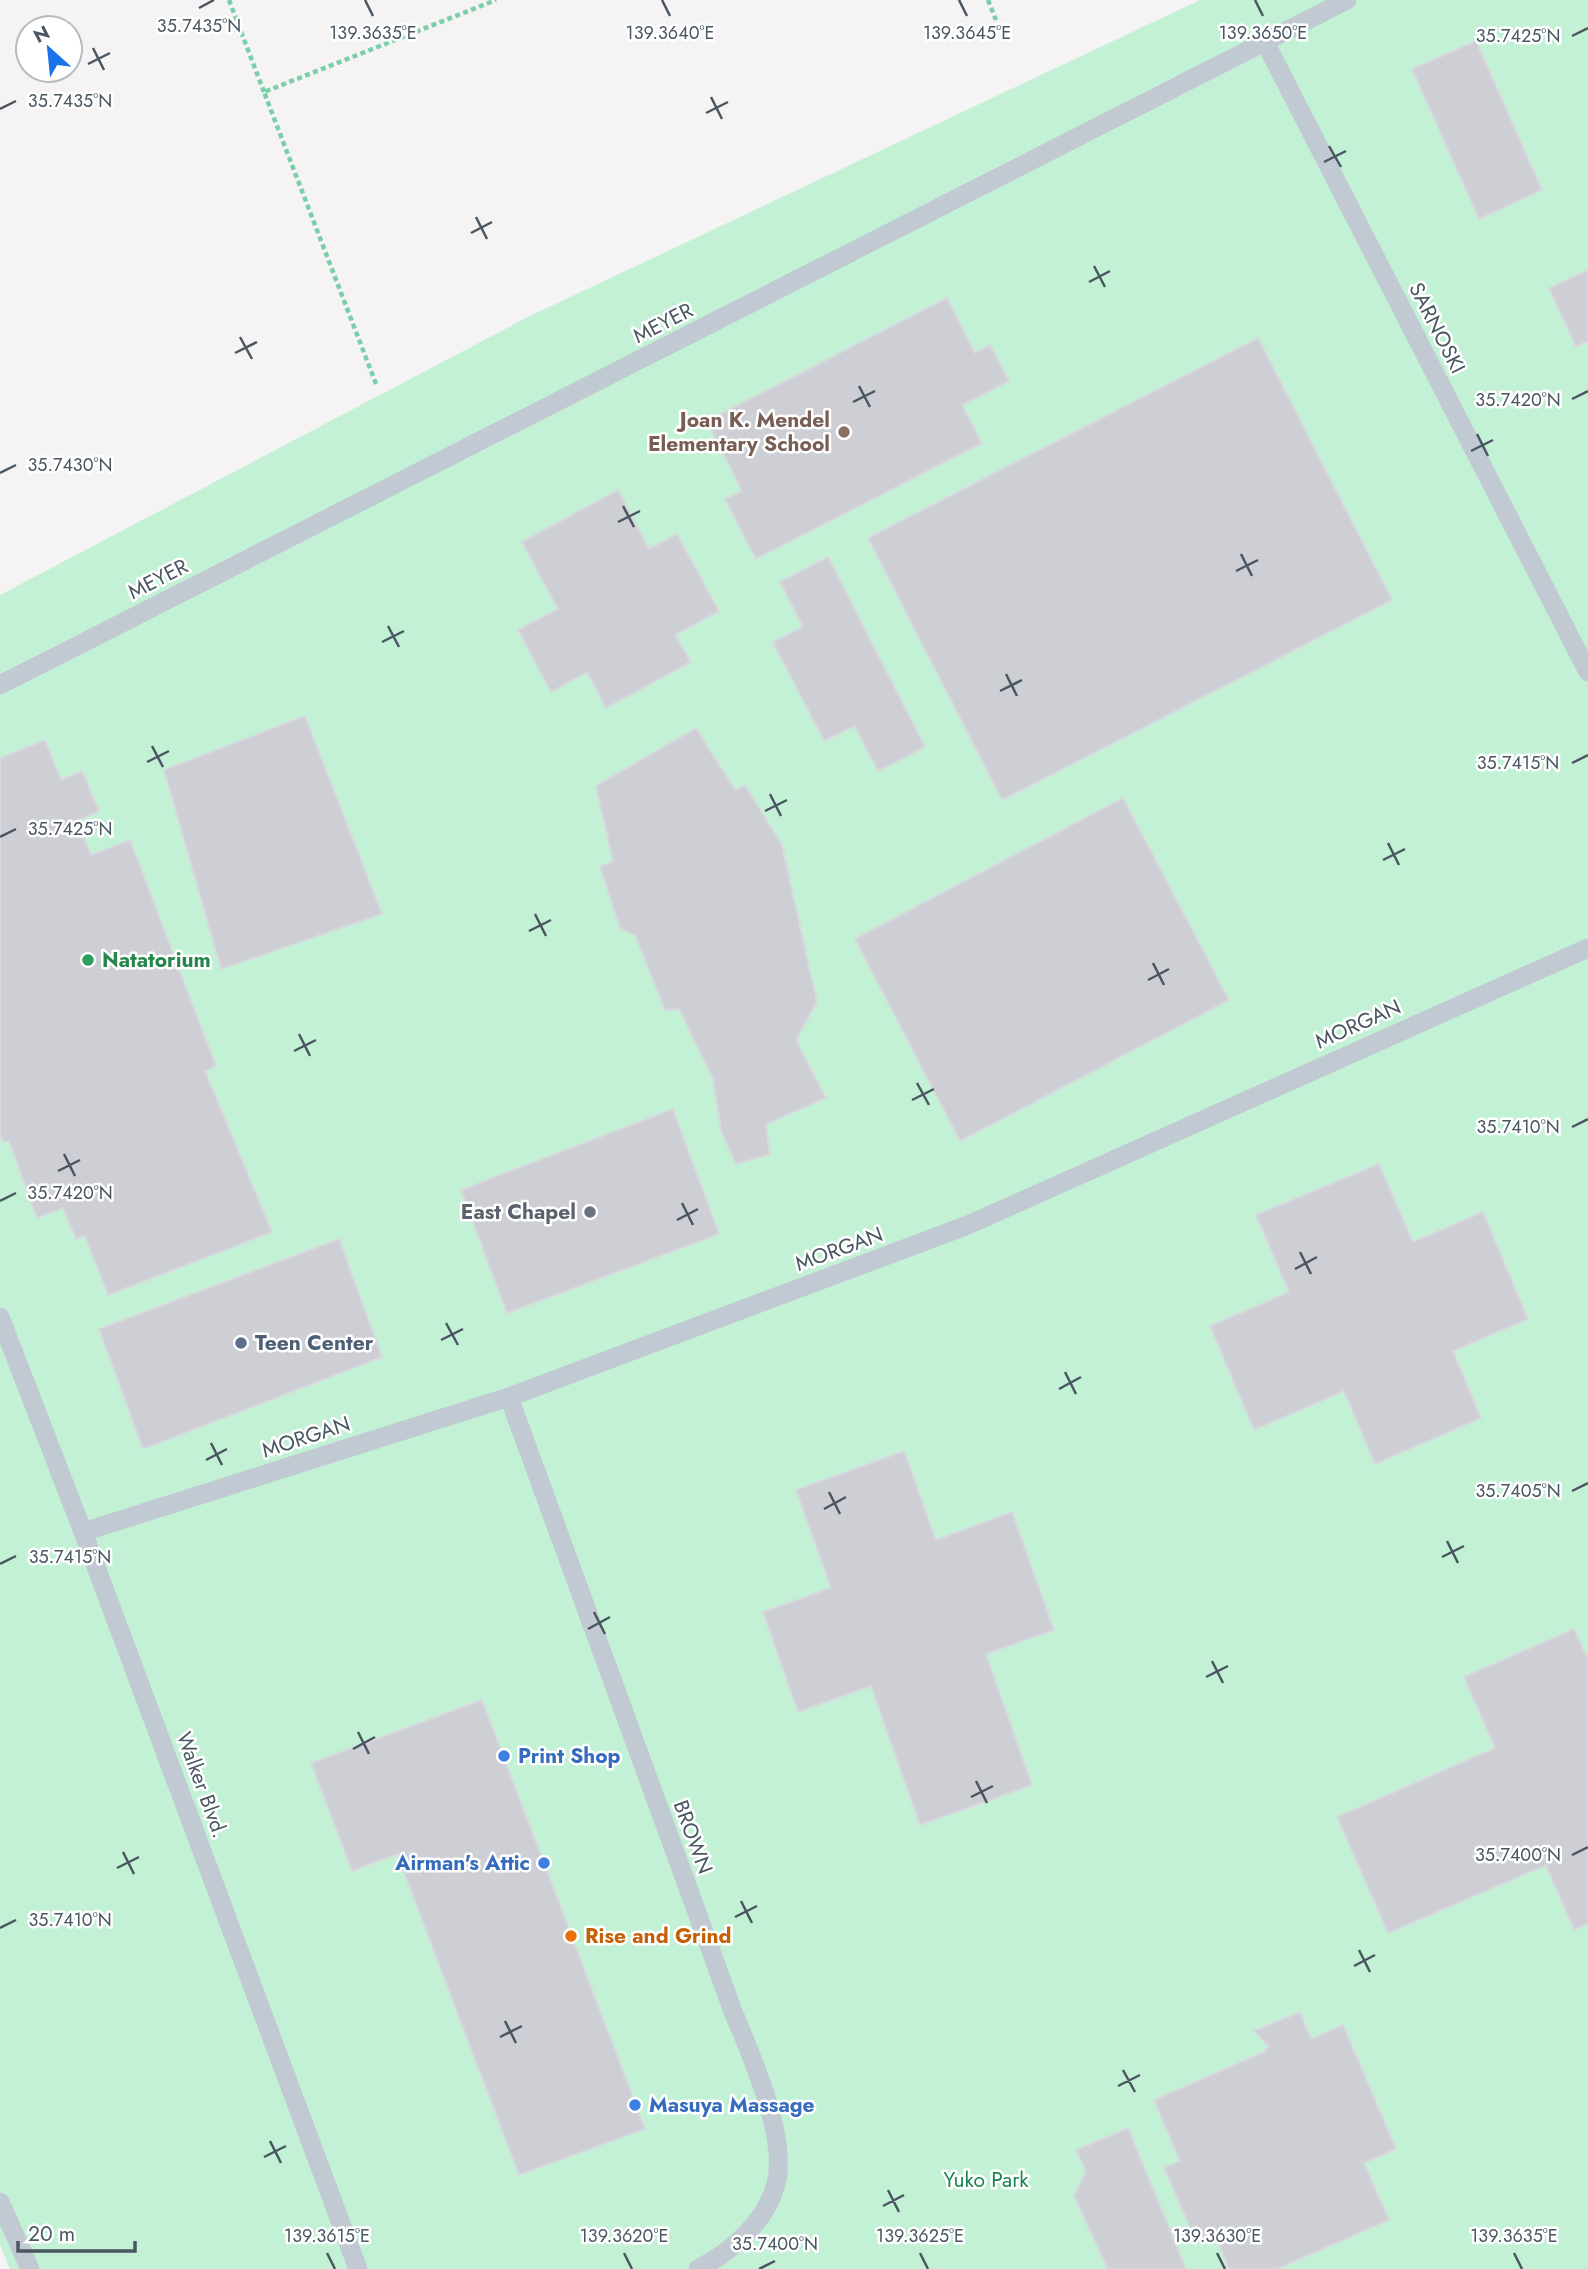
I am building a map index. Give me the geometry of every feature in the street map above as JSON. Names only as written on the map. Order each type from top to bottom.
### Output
[{"type":"lane","name":"MEYER","points":[[0,685],[1347,0]]},
{"type":"lane","name":"SARNOSKI","points":[[1265,42],[1588,672]]},
{"type":"lane","name":"MORGAN","points":[[83,1532],[509,1397],[968,1226],[1588,947]]},
{"type":"lane","name":"Walker Blvd.","points":[[0,1318],[83,1532],[358,2269]]},
{"type":"lane","name":"BROWN","points":[[509,1397],[734,2014],[757,2068],[778,2152],[776,2185],[757,2224],[713,2261],[698,2269]]},
{"type":"lane","points":[[0,2202],[30,2269]]},
{"type":"lane","points":[[0,2248],[20,2244]]},
{"type":"path","points":[[229,0],[376,384]]},
{"type":"path","points":[[264,92],[496,0]]},
{"type":"path","points":[[988,0],[996,20]]},
{"type":"green space","name":"Yuko Park","points":[[1200,0],[1588,0],[1588,2269],[10,2269],[0,2245],[0,595],[530,316]]},
{"type":"building","points":[[1476,41],[1542,190],[1479,219],[1412,69]]},
{"type":"building","points":[[1588,270],[1588,341],[1576,347],[1549,288]]},
{"type":"building","name":"Joan K. Mendel Elementary School","points":[[947,298],[975,353],[990,345],[1009,381],[962,405],[982,443],[756,559],[725,499],[742,491],[707,421]]},
{"type":"building","points":[[1258,338],[1392,600],[1002,800],[868,538]]},
{"type":"building","points":[[618,490],[649,549],[677,534],[719,611],[675,635],[691,662],[606,708],[587,672],[551,692],[518,630],[558,609],[522,542]]},
{"type":"building","points":[[828,557],[925,747],[878,771],[855,726],[824,741],[773,642],[803,627],[780,582]]},
{"type":"building","points":[[305,716],[382,914],[221,969],[164,770]]},
{"type":"building","points":[[696,728],[735,790],[745,785],[782,845],[817,1002],[796,1040],[826,1098],[766,1124],[770,1154],[736,1164],[721,1131],[713,1078],[679,1009],[665,1010],[635,935],[620,928],[600,867],[613,861],[596,786]]},
{"type":"building","name":"Natatorium","points":[[45,740],[61,780],[82,771],[99,811],[77,821],[91,855],[130,840],[216,1066],[205,1071],[272,1232],[108,1295],[85,1236],[76,1239],[63,1208],[37,1218],[9,1141],[3,1142],[0,1134],[0,758]]},
{"type":"building","points":[[1123,798],[1229,1000],[960,1141],[855,939]]},
{"type":"building","name":"East Chapel","points":[[673,1109],[719,1234],[507,1313],[461,1190]]},
{"type":"building","points":[[1379,1164],[1413,1242],[1483,1212],[1528,1319],[1453,1351],[1481,1418],[1375,1464],[1344,1391],[1254,1430],[1210,1326],[1289,1292],[1256,1215]]},
{"type":"building","name":"Teen Center","points":[[339,1239],[382,1357],[143,1449],[99,1329]]},
{"type":"building","points":[[904,1451],[936,1540],[1012,1512],[1054,1630],[986,1654],[1032,1785],[920,1825],[871,1686],[798,1712],[763,1612],[831,1588],[796,1490]]},
{"type":"building","points":[[1574,1629],[1588,1660],[1588,1924],[1574,1930],[1546,1865],[1388,1933],[1337,1817],[1495,1748],[1464,1677]]},
{"type":"building","points":[[482,1700],[645,2129],[519,2175],[397,1854],[352,1871],[311,1763]]},
{"type":"building","points":[[1300,2012],[1311,2039],[1343,2025],[1396,2149],[1364,2163],[1389,2220],[1277,2269],[1229,2269],[1215,2235],[1197,2243],[1164,2168],[1180,2161],[1154,2100],[1264,2052],[1269,2047],[1254,2031]]},
{"type":"building","points":[[1128,2128],[1186,2269],[1108,2269],[1074,2196],[1086,2171],[1076,2150]]},
{"type":"place","name":"Joan K. Mendel Elementary School","points":[[844,432]]},
{"type":"place","name":"Natatorium","points":[[88,960]]},
{"type":"place","name":"East Chapel","points":[[590,1212]]},
{"type":"place","name":"Teen Center","points":[[241,1343]]},
{"type":"place","name":"Print Shop","points":[[504,1756]]},
{"type":"place","name":"Airman's Attic","points":[[544,1863]]},
{"type":"place","name":"Rise and Grind","points":[[571,1936]]},
{"type":"place","name":"Masuya Massage","points":[[635,2105]]}]
